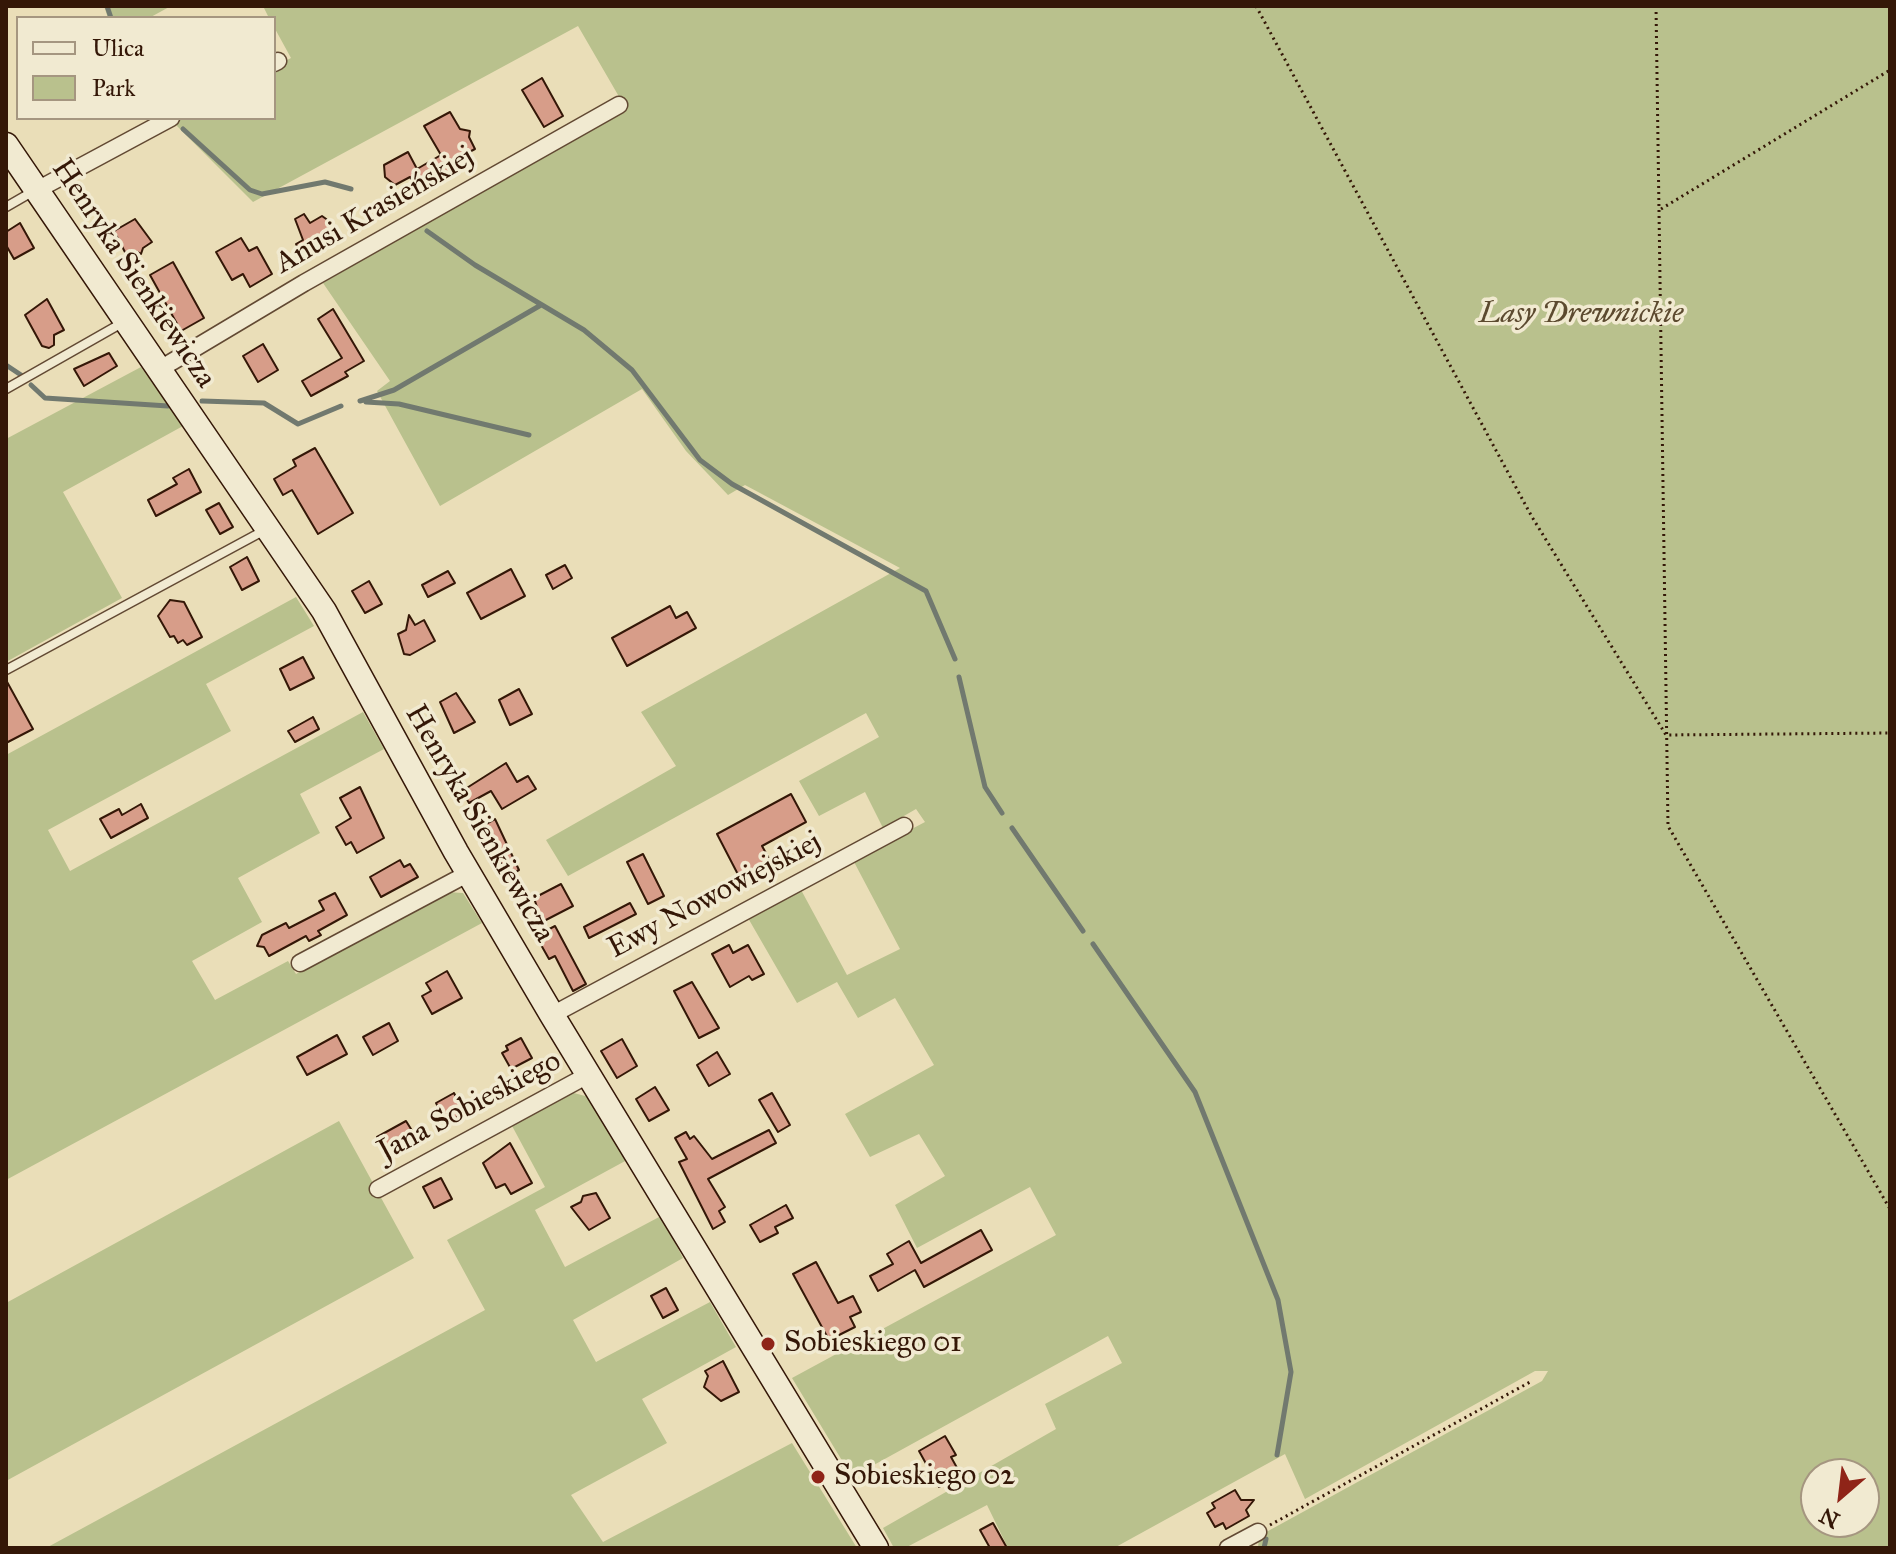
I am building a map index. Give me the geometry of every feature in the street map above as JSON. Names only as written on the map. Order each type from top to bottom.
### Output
[{"type":"street","name":"Anusi Krasieńskiej","points":[[160,369],[619,105]]},
{"type":"street","points":[[37,190],[167,120]]},
{"type":"street","name":"Henryka Sienkiewicza","points":[[6,145],[324,611],[469,873],[552,1015],[876,1548]]},
{"type":"street","name":"Ewy Nowowiejskiej","points":[[552,1015],[904,826]]},
{"type":"street","points":[[300,963],[469,873]]},
{"type":"street","name":"Jana Sobieskiego","points":[[378,1189],[588,1075]]},
{"type":"street","points":[[1228,1548],[1258,1532]]},
{"type":"lane","points":[[6,207],[37,190]]},
{"type":"lane","points":[[6,389],[126,320]]},
{"type":"lane","points":[[6,670],[269,528]]},
{"type":"path","points":[[1256,6],[1532,517],[1666,735]]},
{"type":"path","points":[[1656,6],[1668,826],[1890,1209]]},
{"type":"path","points":[[1659,210],[1890,70]]},
{"type":"path","points":[[1666,735],[1890,733]]},
{"type":"path","points":[[1258,1532],[1530,1382]]},
{"type":"green space","points":[[104,6],[171,6],[153,16],[107,16]]},
{"type":"green space","name":"Lasy Drewnickie","points":[[263,6],[1890,6],[1890,1548],[1258,1548],[1259,1536],[1542,1381],[1548,1371],[1535,1371],[1305,1499],[1285,1454],[1114,1548],[1008,1548],[987,1505],[905,1548],[894,1548],[883,1528],[1056,1429],[1045,1404],[1122,1363],[1108,1336],[852,1477],[792,1378],[1056,1235],[1030,1187],[917,1248],[895,1205],[945,1176],[919,1134],[870,1157],[845,1114],[934,1065],[895,998],[858,1018],[837,982],[797,1003],[748,918],[800,888],[847,975],[900,949],[853,860],[925,822],[916,809],[883,828],[865,792],[819,816],[799,781],[879,737],[866,713],[568,876],[546,840],[676,766],[641,712],[900,568],[745,485],[728,495],[686,451],[642,389],[440,506],[377,391],[390,381],[323,283],[625,107],[578,26],[253,202],[174,123],[179,120],[276,120],[276,66],[291,58],[276,31],[276,16],[268,16]]},
{"type":"green space","points":[[141,367],[183,426],[63,492],[122,598],[6,662],[6,439]]},
{"type":"green space","points":[[296,597],[314,626],[206,684],[231,731],[48,830],[70,871],[363,712],[384,749],[300,794],[320,833],[238,878],[262,922],[192,961],[215,1000],[288,961],[296,974],[447,892],[463,893],[482,923],[6,1180],[6,755]]},
{"type":"green space","points":[[570,1092],[589,1097],[627,1160],[535,1210],[565,1267],[661,1216],[683,1258],[573,1320],[596,1362],[710,1302],[736,1347],[642,1399],[667,1443],[571,1495],[603,1542],[792,1443],[857,1548],[46,1548],[485,1310],[447,1240],[545,1187],[511,1124]]},
{"type":"green space","points":[[339,1121],[414,1258],[6,1481],[6,1303]]},
{"type":"building","points":[[542,78],[563,116],[544,127],[522,90]]},
{"type":"building","points":[[450,112],[460,129],[470,131],[469,137],[475,149],[456,159],[461,168],[417,189],[410,177],[395,185],[385,177],[384,165],[408,152],[417,169],[441,155],[424,126]]},
{"type":"building","points":[[304,214],[310,223],[322,216],[329,221],[330,231],[318,238],[324,248],[303,257],[296,244],[303,240],[295,219]]},
{"type":"building","points":[[135,219],[152,242],[143,248],[141,254],[135,251],[127,256],[114,231]]},
{"type":"building","points":[[20,223],[34,248],[14,259],[6,245],[6,232]]},
{"type":"building","points":[[241,238],[249,251],[257,247],[272,274],[250,287],[243,274],[232,280],[216,252]]},
{"type":"building","points":[[173,262],[204,318],[181,331],[150,275]]},
{"type":"building","points":[[47,299],[64,330],[54,335],[54,345],[49,348],[42,346],[25,315]]},
{"type":"building","points":[[333,309],[364,361],[345,372],[348,376],[311,396],[302,381],[342,358],[318,319]]},
{"type":"building","points":[[263,344],[278,370],[258,382],[243,356]]},
{"type":"building","points":[[109,353],[117,366],[84,386],[74,369]]},
{"type":"building","points":[[315,448],[353,513],[318,534],[292,490],[283,495],[274,479],[296,466],[293,460]]},
{"type":"building","points":[[189,469],[201,492],[156,516],[148,500],[177,484],[173,478]]},
{"type":"building","points":[[219,503],[233,527],[220,534],[206,510]]},
{"type":"building","points":[[247,557],[259,581],[242,590],[230,567]]},
{"type":"building","points":[[565,565],[572,578],[553,589],[546,575]]},
{"type":"building","points":[[511,569],[525,596],[481,619],[467,593]]},
{"type":"building","points":[[448,571],[455,583],[428,597],[422,585]]},
{"type":"building","points":[[369,581],[382,604],[365,613],[352,591]]},
{"type":"building","points":[[170,600],[184,602],[202,637],[187,645],[183,640],[178,643],[174,636],[170,637],[158,616]]},
{"type":"building","points":[[670,606],[676,618],[687,612],[696,628],[627,666],[612,638]]},
{"type":"building","points":[[409,615],[415,625],[424,620],[435,641],[410,655],[404,654],[398,634],[406,630]]},
{"type":"building","points":[[303,657],[314,678],[290,690],[280,669]]},
{"type":"building","points":[[6,680],[33,729],[6,743]]},
{"type":"building","points":[[519,689],[532,714],[510,725],[499,700]]},
{"type":"building","points":[[456,693],[475,722],[454,733],[440,702]]},
{"type":"building","points":[[313,717],[319,729],[295,742],[288,731]]},
{"type":"building","points":[[506,763],[517,782],[528,776],[536,789],[502,809],[491,791],[469,803],[462,791]]},
{"type":"building","points":[[360,787],[384,838],[357,853],[351,842],[346,845],[336,827],[351,818],[340,798]]},
{"type":"building","points":[[791,794],[806,822],[762,846],[776,871],[745,888],[717,834]]},
{"type":"building","points":[[141,804],[148,818],[111,838],[100,819],[119,809],[122,815]]},
{"type":"building","points":[[495,819],[519,870],[508,876],[494,850],[488,854],[475,830]]},
{"type":"building","points":[[643,854],[664,896],[648,904],[627,862]]},
{"type":"building","points":[[400,860],[404,867],[410,864],[418,877],[381,897],[370,877]]},
{"type":"building","points":[[561,884],[573,906],[542,922],[534,898]]},
{"type":"building","points":[[335,893],[347,915],[318,931],[321,935],[309,941],[306,936],[269,956],[264,947],[257,946],[262,935],[286,923],[289,928],[324,910],[319,901]]},
{"type":"building","points":[[630,903],[636,914],[589,938],[584,927]]},
{"type":"building","points":[[555,926],[586,984],[573,991],[555,956],[549,959],[536,936]]},
{"type":"building","points":[[729,945],[733,953],[748,945],[764,974],[752,980],[749,976],[730,987],[712,954]]},
{"type":"building","points":[[447,971],[462,998],[432,1014],[422,996],[431,991],[426,983]]},
{"type":"building","points":[[692,982],[719,1028],[699,1038],[674,991]]},
{"type":"building","points":[[389,1023],[398,1041],[373,1055],[363,1037]]},
{"type":"building","points":[[337,1035],[347,1054],[307,1075],[297,1057]]},
{"type":"building","points":[[521,1038],[532,1058],[511,1069],[502,1053],[508,1050],[506,1046]]},
{"type":"building","points":[[622,1039],[637,1066],[617,1078],[601,1051]]},
{"type":"building","points":[[717,1052],[730,1074],[709,1086],[697,1065]]},
{"type":"building","points":[[655,1087],[669,1110],[649,1121],[636,1099]]},
{"type":"building","points":[[454,1093],[464,1113],[447,1123],[436,1103]]},
{"type":"building","points":[[772,1093],[790,1125],[778,1132],[759,1100]]},
{"type":"building","points":[[406,1121],[416,1137],[386,1154],[377,1137]]},
{"type":"building","points":[[769,1130],[776,1143],[708,1179],[725,1207],[719,1211],[725,1222],[713,1229],[679,1162],[687,1159],[675,1138],[686,1132],[690,1139],[694,1136],[712,1159]]},
{"type":"building","points":[[510,1143],[532,1183],[511,1194],[505,1184],[496,1188],[483,1163]]},
{"type":"building","points":[[441,1178],[452,1199],[434,1208],[423,1187]]},
{"type":"building","points":[[596,1193],[610,1218],[589,1230],[571,1207],[581,1202],[583,1196]]},
{"type":"building","points":[[786,1205],[793,1218],[775,1227],[778,1233],[760,1242],[750,1225]]},
{"type":"building","points":[[981,1230],[992,1250],[924,1287],[915,1270],[878,1291],[870,1276],[893,1264],[887,1254],[909,1241],[921,1263]]},
{"type":"building","points":[[816,1262],[838,1303],[853,1296],[861,1312],[850,1317],[855,1327],[829,1340],[793,1274]]},
{"type":"building","points":[[666,1288],[678,1310],[663,1318],[651,1296]]},
{"type":"building","points":[[723,1361],[739,1392],[721,1401],[704,1387],[708,1376],[705,1371]]},
{"type":"building","points":[[945,1436],[956,1455],[951,1457],[961,1475],[939,1487],[919,1451]]},
{"type":"building","points":[[1235,1490],[1241,1500],[1254,1500],[1246,1510],[1249,1516],[1226,1529],[1223,1523],[1215,1527],[1207,1513],[1215,1508],[1212,1503]]},
{"type":"building","points":[[993,1523],[1007,1548],[990,1548],[980,1530]]},
{"type":"waterway","points":[[107,6],[110,16]]},
{"type":"waterway","points":[[183,129],[250,190],[262,194],[325,182],[351,189]]},
{"type":"waterway","points":[[427,231],[475,265],[584,330],[632,370],[700,460],[732,484],[926,591],[955,659]]},
{"type":"waterway","points":[[360,401],[394,390],[541,305]]},
{"type":"waterway","points":[[6,365],[21,375]]},
{"type":"waterway","points":[[31,385],[45,398],[168,406]]},
{"type":"waterway","points":[[202,401],[264,403],[298,424],[341,406]]},
{"type":"waterway","points":[[366,402],[399,404],[529,435]]},
{"type":"waterway","points":[[959,677],[985,787],[1002,813]]},
{"type":"waterway","points":[[1012,828],[1083,931]]},
{"type":"waterway","points":[[1093,944],[1195,1092],[1278,1300],[1291,1372],[1277,1455]]},
{"type":"waterway","points":[[1264,1548],[1266,1539]]},
{"type":"place","name":"Sobieskiego 01","points":[[768,1344]]},
{"type":"place","name":"Sobieskiego 02","points":[[818,1477]]}]
